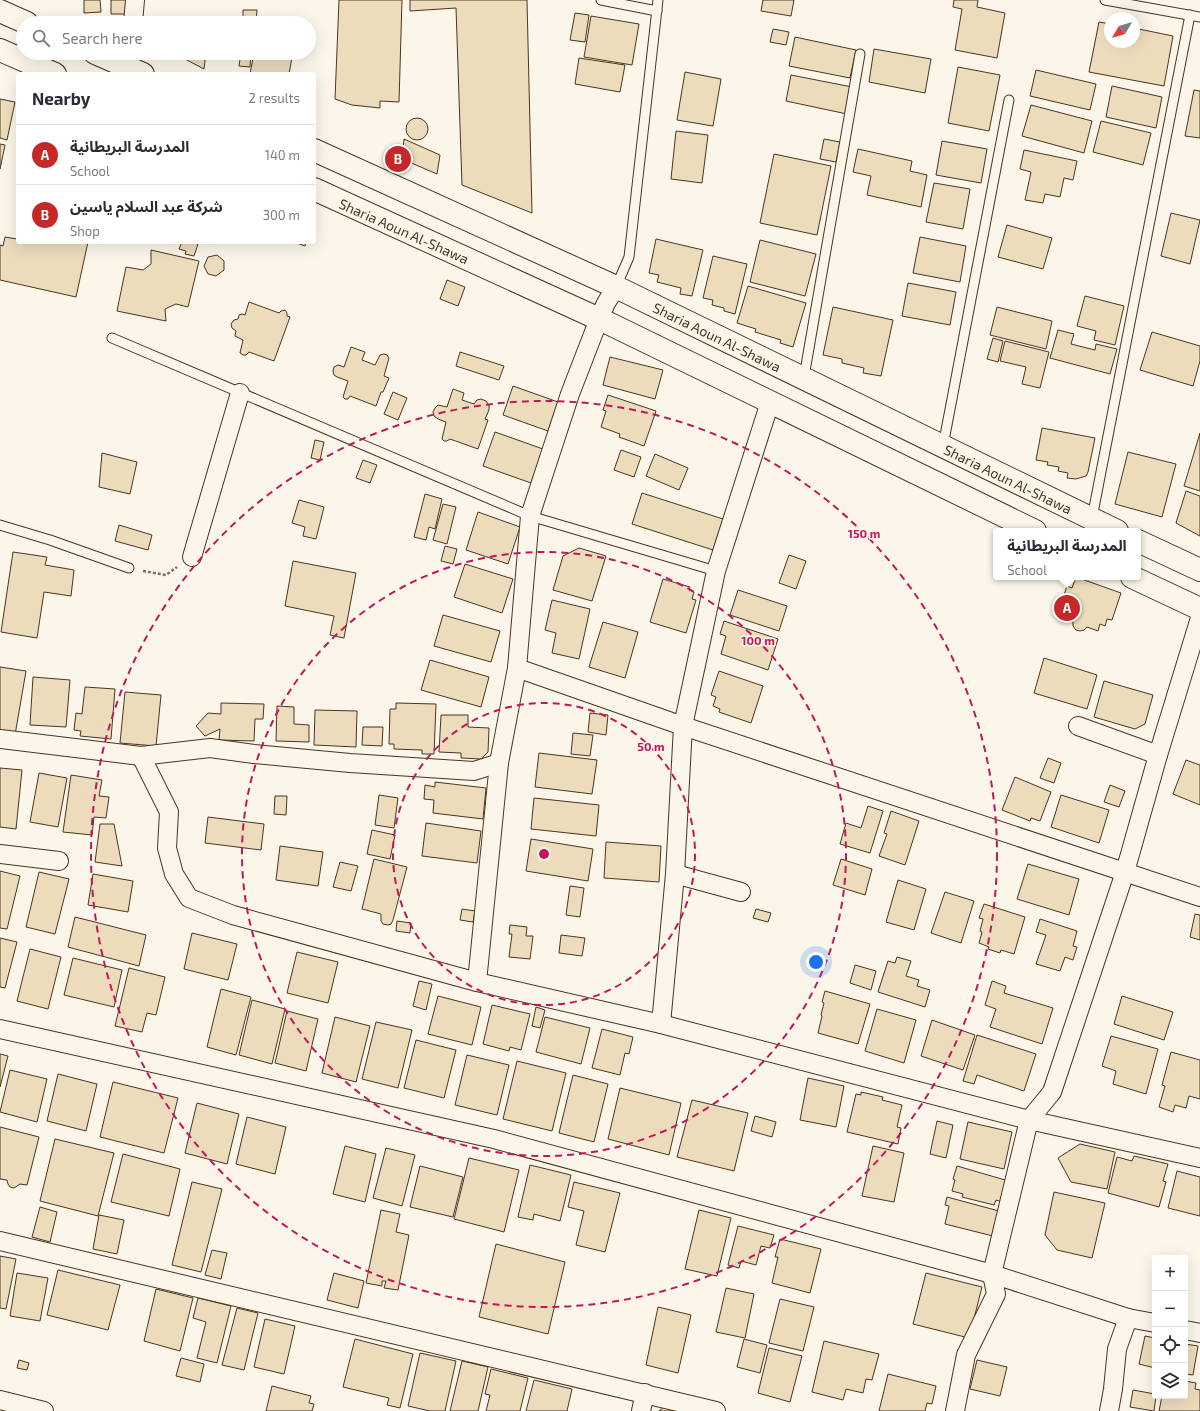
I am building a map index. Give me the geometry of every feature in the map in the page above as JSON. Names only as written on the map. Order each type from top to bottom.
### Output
[{"type":"main road","points":[[0,11],[16,18]]},
{"type":"main road","points":[[0,50],[16,57]]},
{"type":"main road","points":[[23,60],[50,72]]},
{"type":"main road","points":[[118,60],[135,65]]},
{"type":"main road","name":"Sharia Aoun Al-Shawa","points":[[316,151],[616,287],[1110,528]]},
{"type":"main road","name":"Sharia Aoun Al-Shawa","points":[[316,191],[598,319],[1029,528]]},
{"type":"main road","points":[[1141,542],[1200,570]]},
{"type":"main road","points":[[1138,580],[1200,609]]},
{"type":"street","points":[[134,16],[135,0]]},
{"type":"street","points":[[477,982],[498,763],[517,668],[530,516],[570,394],[598,319],[616,287]]},
{"type":"street","points":[[192,557],[240,393]]},
{"type":"street","points":[[660,1024],[675,874],[683,726],[716,571],[770,402]]},
{"type":"street","points":[[954,1411],[966,1355],[996,1294],[992,1274],[1029,1120],[1052,1092],[1125,872],[1158,755],[1200,618]]},
{"type":"street","points":[[517,668],[683,726],[1200,897]]},
{"type":"street","points":[[1078,726],[1158,755]]},
{"type":"street","points":[[0,739],[141,756],[210,748],[350,763],[474,771],[498,763]]},
{"type":"street","points":[[141,756],[169,812],[167,848],[174,874],[189,898],[233,915],[477,982],[660,1024],[1029,1120],[1200,1158]]},
{"type":"street","points":[[0,854],[59,861]]},
{"type":"street","points":[[675,874],[741,892]]},
{"type":"street","points":[[0,1029],[494,1139],[992,1274],[1128,1318],[1152,1323]]},
{"type":"street","points":[[0,1241],[716,1411]]},
{"type":"street","points":[[1109,1411],[1117,1349],[1128,1318]]},
{"type":"street","points":[[1188,1331],[1200,1333]]},
{"type":"street","points":[[641,1411],[645,1393]]},
{"type":"street","points":[[0,1400],[44,1411]]},
{"type":"lane","points":[[601,0],[657,11]]},
{"type":"lane","points":[[616,287],[629,257],[658,0]]},
{"type":"lane","points":[[1105,0],[1200,17]]},
{"type":"lane","points":[[1092,520],[1190,15]]},
{"type":"lane","points":[[803,379],[860,54]]},
{"type":"lane","points":[[943,447],[1009,100]]},
{"type":"lane","points":[[112,338],[530,516],[716,571]]},
{"type":"lane","points":[[0,525],[50,540],[129,568]]},
{"type":"path","points":[[129,568],[166,575],[192,557]]},
{"type":"building","points":[[84,0],[100,0],[101,12],[84,13]]},
{"type":"building","points":[[111,0],[126,0],[127,14],[111,14]]},
{"type":"building","points":[[339,0],[402,0],[399,102],[380,101],[380,108],[352,105],[335,99]]},
{"type":"building","points":[[410,0],[527,0],[532,213],[462,185],[456,8],[410,11]]},
{"type":"building","points":[[763,0],[794,0],[791,16],[761,11]]},
{"type":"building","points":[[954,0],[978,0],[977,7],[1005,13],[997,58],[955,50],[962,9],[953,7]]},
{"type":"building","points":[[243,10],[257,10],[257,16],[243,16]]},
{"type":"building","points":[[575,13],[589,15],[585,42],[570,40]]},
{"type":"building","points":[[591,16],[639,24],[632,65],[584,57]]},
{"type":"building","points":[[1099,22],[1104,23],[1104,48],[1140,48],[1140,29],[1173,36],[1164,86],[1089,72]]},
{"type":"building","points":[[773,29],[789,32],[786,45],[770,42]]},
{"type":"building","points":[[795,37],[856,50],[850,78],[789,66]]},
{"type":"building","points":[[874,49],[931,59],[925,93],[869,82]]},
{"type":"building","points":[[579,58],[625,65],[620,92],[575,84]]},
{"type":"building","points":[[187,60],[205,60],[204,69]]},
{"type":"building","points":[[240,60],[250,60],[250,67],[239,66]]},
{"type":"building","points":[[253,60],[291,60],[289,72],[250,72]]},
{"type":"building","points":[[958,67],[1000,75],[989,131],[948,123]]},
{"type":"building","points":[[1036,70],[1096,84],[1090,110],[1030,96]]},
{"type":"building","points":[[685,72],[721,79],[713,126],[677,120]]},
{"type":"building","points":[[791,75],[852,87],[847,114],[786,101]]},
{"type":"building","points":[[1112,86],[1162,97],[1156,128],[1106,117]]},
{"type":"building","points":[[1194,90],[1200,91],[1200,138],[1185,136]]},
{"type":"building","points":[[0,99],[15,102],[7,140],[0,138]]},
{"type":"building","points":[[1031,105],[1092,121],[1084,153],[1022,136]]},
{"type":"building","points":[[417,118],[425,121],[428,129],[425,137],[417,140],[409,137],[406,129],[409,121]]},
{"type":"building","points":[[1101,121],[1151,133],[1143,165],[1093,152]]},
{"type":"building","points":[[676,131],[708,135],[702,183],[671,179]]},
{"type":"building","points":[[404,139],[440,155],[437,174],[402,159]]},
{"type":"building","points":[[824,139],[840,142],[836,162],[820,159]]},
{"type":"building","points":[[942,141],[987,149],[981,183],[936,175]]},
{"type":"building","points":[[0,144],[5,145],[0,169]]},
{"type":"building","points":[[858,149],[912,161],[910,171],[927,175],[921,207],[867,195],[871,176],[853,172]]},
{"type":"building","points":[[1024,150],[1077,161],[1073,180],[1064,178],[1060,197],[1045,194],[1043,203],[1025,200],[1031,172],[1020,169]]},
{"type":"building","points":[[774,154],[831,166],[817,235],[760,223]]},
{"type":"building","points":[[934,183],[970,189],[963,229],[926,222]]},
{"type":"building","points":[[1171,213],[1200,220],[1190,264],[1161,256]]},
{"type":"building","points":[[1007,225],[1052,238],[1043,269],[998,257]]},
{"type":"building","points":[[5,237],[16,239],[16,244],[88,244],[76,297],[0,280],[0,245],[3,246]]},
{"type":"building","points":[[920,237],[966,246],[960,282],[913,273]]},
{"type":"building","points":[[656,239],[703,250],[692,296],[680,294],[681,288],[657,282],[659,275],[649,273]]},
{"type":"building","points":[[760,240],[816,254],[805,296],[750,282]]},
{"type":"building","points":[[181,244],[198,244],[194,256],[185,254],[186,251],[179,249]]},
{"type":"building","points":[[151,250],[199,261],[188,307],[176,304],[165,309],[166,321],[117,311],[126,267],[143,270],[151,264]]},
{"type":"building","points":[[217,255],[224,261],[224,270],[216,276],[208,274],[204,266],[208,257]]},
{"type":"building","points":[[713,256],[747,264],[735,314],[724,311],[724,308],[712,305],[713,300],[703,298]]},
{"type":"building","points":[[447,280],[465,287],[458,306],[440,299]]},
{"type":"building","points":[[908,283],[956,292],[950,325],[902,316]]},
{"type":"building","points":[[748,286],[806,303],[793,347],[780,343],[781,340],[755,332],[756,329],[737,323]]},
{"type":"building","points":[[1085,296],[1124,306],[1115,345],[1094,340],[1096,331],[1077,326]]},
{"type":"building","points":[[249,302],[279,313],[285,310],[287,316],[290,317],[274,361],[249,352],[246,355],[240,353],[243,340],[235,336],[236,331],[232,328],[231,324],[234,320],[238,319],[239,315],[245,315]]},
{"type":"building","points":[[833,307],[893,320],[881,376],[863,373],[864,368],[842,363],[842,359],[823,355]]},
{"type":"building","points":[[997,307],[1052,321],[1046,349],[990,335]]},
{"type":"building","points":[[1058,330],[1074,334],[1071,344],[1095,350],[1096,344],[1117,349],[1110,374],[1050,358]]},
{"type":"building","points":[[1152,332],[1200,346],[1200,361],[1193,386],[1140,370]]},
{"type":"building","points":[[993,338],[1003,341],[998,362],[987,359]]},
{"type":"building","points":[[1005,341],[1049,352],[1040,388],[1022,384],[1026,367],[1000,361]]},
{"type":"building","points":[[351,347],[365,352],[362,360],[375,365],[380,355],[387,355],[389,358],[384,376],[389,378],[383,392],[381,392],[376,406],[350,396],[348,399],[343,397],[348,381],[334,375],[333,371],[334,367],[338,365],[344,367]]},
{"type":"building","points":[[460,352],[504,366],[499,380],[456,366]]},
{"type":"building","points":[[610,357],[663,370],[655,399],[603,385]]},
{"type":"building","points":[[513,386],[558,402],[548,431],[503,415]]},
{"type":"building","points":[[453,389],[464,393],[462,400],[474,404],[477,400],[481,399],[486,401],[489,405],[489,410],[485,419],[488,420],[478,449],[450,439],[444,441],[442,439],[446,422],[434,416],[433,412],[438,405],[447,407]]},
{"type":"building","points":[[393,392],[407,398],[398,420],[384,414]]},
{"type":"building","points":[[608,395],[656,411],[644,446],[619,437],[620,434],[601,427],[606,411],[603,410]]},
{"type":"building","points":[[1042,428],[1095,438],[1086,476],[1076,479],[1067,478],[1068,473],[1058,471],[1059,467],[1047,465],[1048,462],[1036,460]]},
{"type":"building","points":[[495,432],[543,449],[531,483],[483,466]]},
{"type":"building","points":[[1200,433],[1200,491],[1184,486]]},
{"type":"building","points":[[315,440],[324,442],[320,460],[311,458]]},
{"type":"building","points":[[621,450],[641,457],[634,477],[614,470]]},
{"type":"building","points":[[1128,452],[1176,464],[1162,517],[1115,504]]},
{"type":"building","points":[[102,453],[137,462],[130,494],[99,487]]},
{"type":"building","points":[[655,454],[688,468],[679,490],[646,476]]},
{"type":"building","points":[[363,460],[377,465],[370,483],[356,478]]},
{"type":"building","points":[[1186,491],[1200,496],[1200,536],[1176,523]]},
{"type":"building","points":[[642,493],[723,519],[713,550],[632,524]]},
{"type":"building","points":[[425,494],[442,499],[435,529],[429,527],[426,540],[414,537]]},
{"type":"building","points":[[299,500],[324,507],[316,539],[303,536],[305,527],[292,523]]},
{"type":"building","points":[[443,504],[456,507],[447,544],[433,540]]},
{"type":"building","points":[[478,512],[520,527],[508,564],[466,550]]},
{"type":"building","points":[[119,525],[152,535],[148,550],[115,541]]},
{"type":"building","points":[[445,546],[457,549],[453,564],[441,561]]},
{"type":"building","points":[[579,548],[606,556],[592,601],[553,590],[563,556]]},
{"type":"building","points":[[13,552],[47,557],[45,565],[74,570],[71,596],[44,592],[37,638],[1,632]]},
{"type":"building","points":[[789,555],[806,561],[796,589],[779,583]]},
{"type":"building","points":[[293,561],[356,573],[344,638],[330,635],[334,616],[285,606]]},
{"type":"building","points":[[465,564],[513,579],[502,613],[454,597]]},
{"type":"building","points":[[663,579],[690,587],[689,590],[694,592],[692,599],[696,600],[686,633],[650,622]]},
{"type":"building","points":[[1075,580],[1084,580],[1121,593],[1112,620],[1107,619],[1105,626],[1100,624],[1098,631],[1087,627],[1080,631],[1076,630],[1073,626],[1073,622],[1057,616],[1067,586],[1072,588]]},
{"type":"building","points":[[738,590],[787,606],[779,631],[730,615]]},
{"type":"building","points":[[552,600],[590,609],[579,659],[552,653],[556,633],[545,630]]},
{"type":"building","points":[[443,615],[500,631],[491,662],[434,646]]},
{"type":"building","points":[[724,621],[778,639],[768,670],[721,654],[726,636],[720,634]]},
{"type":"building","points":[[603,622],[638,632],[625,678],[589,667]]},
{"type":"building","points":[[1044,658],[1097,675],[1087,709],[1034,693]]},
{"type":"building","points":[[430,660],[489,677],[481,707],[421,690]]},
{"type":"building","points":[[0,667],[26,671],[15,735],[0,732]]},
{"type":"building","points":[[719,671],[763,686],[751,723],[719,712],[720,709],[713,706],[716,697],[711,695]]},
{"type":"building","points":[[33,677],[70,680],[66,727],[30,725]]},
{"type":"building","points":[[1104,681],[1153,695],[1145,724],[1135,729],[1094,717]]},
{"type":"building","points":[[85,687],[115,689],[111,739],[80,736],[81,731],[74,730],[76,713],[82,714]]},
{"type":"building","points":[[125,692],[161,695],[156,746],[120,743]]},
{"type":"building","points":[[221,703],[264,704],[263,719],[255,719],[254,741],[219,740],[220,729],[205,736],[196,726],[208,713],[221,714]]},
{"type":"building","points":[[396,703],[436,704],[434,754],[422,754],[422,750],[394,749],[394,744],[389,744],[390,709],[396,709]]},
{"type":"building","points":[[277,706],[294,707],[294,724],[309,725],[309,742],[276,741]]},
{"type":"building","points":[[315,710],[357,711],[356,747],[314,745]]},
{"type":"building","points":[[590,713],[608,715],[606,735],[588,732]]},
{"type":"building","points":[[441,715],[468,715],[468,727],[489,728],[488,752],[481,759],[461,758],[461,753],[439,752]]},
{"type":"building","points":[[363,727],[383,727],[382,746],[362,745]]},
{"type":"building","points":[[573,733],[593,735],[590,756],[571,754]]},
{"type":"building","points":[[539,753],[597,760],[592,794],[535,787]]},
{"type":"building","points":[[1048,758],[1061,763],[1054,783],[1040,778]]},
{"type":"building","points":[[1186,760],[1200,765],[1200,805],[1173,794]]},
{"type":"building","points":[[0,768],[22,770],[16,829],[0,827]]},
{"type":"building","points":[[39,773],[67,778],[58,827],[30,822]]},
{"type":"building","points":[[71,775],[102,780],[99,796],[109,797],[106,818],[94,817],[92,835],[63,832]]},
{"type":"building","points":[[1015,777],[1051,792],[1040,821],[1031,818],[1030,821],[1002,810]]},
{"type":"building","points":[[435,782],[486,788],[483,819],[433,813],[434,800],[424,799],[425,785],[435,787]]},
{"type":"building","points":[[1110,785],[1125,791],[1119,807],[1104,802]]},
{"type":"building","points":[[379,795],[398,798],[394,828],[375,825]]},
{"type":"building","points":[[1061,795],[1109,810],[1099,843],[1051,827]]},
{"type":"building","points":[[275,796],[287,796],[286,815],[274,814]]},
{"type":"building","points":[[534,798],[599,805],[596,836],[531,829]]},
{"type":"building","points":[[868,806],[883,811],[870,853],[840,844],[846,823],[861,828]]},
{"type":"building","points":[[891,811],[919,821],[905,865],[879,856],[887,834],[884,833]]},
{"type":"building","points":[[208,817],[264,824],[261,850],[205,843]]},
{"type":"building","points":[[426,823],[481,831],[477,863],[422,856]]},
{"type":"building","points":[[100,824],[114,824],[122,866],[95,862]]},
{"type":"building","points":[[372,830],[395,835],[390,859],[367,854]]},
{"type":"building","points":[[531,839],[593,849],[588,881],[526,871]]},
{"type":"building","points":[[606,842],[661,846],[659,882],[604,878]]},
{"type":"building","points":[[280,846],[323,852],[318,886],[276,880]]},
{"type":"building","points":[[374,859],[407,867],[393,920],[391,924],[388,925],[383,924],[381,921],[381,914],[362,909]]},
{"type":"building","points":[[841,859],[872,869],[865,895],[833,885]]},
{"type":"building","points":[[340,862],[358,866],[351,891],[333,887]]},
{"type":"building","points":[[1028,864],[1079,879],[1069,915],[1017,899]]},
{"type":"building","points":[[0,871],[20,876],[7,929],[0,928]]},
{"type":"building","points":[[39,872],[69,879],[55,934],[26,927]]},
{"type":"building","points":[[93,874],[133,881],[128,912],[88,905]]},
{"type":"building","points":[[898,880],[926,889],[914,930],[886,922]]},
{"type":"building","points":[[570,886],[584,888],[580,917],[566,915]]},
{"type":"building","points":[[945,892],[974,901],[961,943],[931,933]]},
{"type":"building","points":[[984,904],[1025,917],[1014,954],[1001,950],[1000,953],[988,949],[989,947],[979,943],[983,919],[979,918]]},
{"type":"building","points":[[462,909],[475,911],[473,922],[460,920]]},
{"type":"building","points":[[756,909],[771,913],[768,922],[753,918]]},
{"type":"building","points":[[1195,914],[1200,915],[1200,940],[1190,937]]},
{"type":"building","points":[[75,917],[146,935],[139,966],[68,947]]},
{"type":"building","points":[[1040,919],[1077,931],[1073,946],[1077,947],[1073,960],[1065,957],[1060,971],[1036,964],[1046,935],[1036,932]]},
{"type":"building","points":[[397,921],[411,923],[410,933],[396,931]]},
{"type":"building","points":[[510,925],[527,927],[526,936],[533,936],[530,959],[509,957],[512,934],[509,934]]},
{"type":"building","points":[[192,933],[237,944],[228,980],[184,969]]},
{"type":"building","points":[[561,935],[585,938],[582,956],[559,953]]},
{"type":"building","points":[[0,938],[17,942],[5,988],[0,987]]},
{"type":"building","points":[[30,949],[61,957],[48,1009],[17,1001]]},
{"type":"building","points":[[297,952],[338,962],[328,1003],[287,993]]},
{"type":"building","points":[[897,957],[911,961],[906,976],[919,980],[917,986],[930,990],[925,1007],[878,992],[888,961],[895,963]]},
{"type":"building","points":[[73,958],[122,970],[114,1007],[64,995]]},
{"type":"building","points":[[855,965],[876,971],[871,990],[850,983]]},
{"type":"building","points":[[129,968],[165,977],[156,1015],[147,1013],[142,1032],[115,1026]]},
{"type":"building","points":[[419,981],[432,984],[426,1010],[413,1006]]},
{"type":"building","points":[[992,981],[1006,986],[1004,993],[1053,1008],[1042,1044],[990,1027],[996,1009],[985,1005]]},
{"type":"building","points":[[221,989],[251,997],[236,1055],[207,1047]]},
{"type":"building","points":[[825,991],[870,1004],[858,1044],[818,1033]]},
{"type":"building","points":[[438,996],[481,1007],[472,1045],[428,1034]]},
{"type":"building","points":[[1122,996],[1173,1012],[1164,1040],[1114,1024]]},
{"type":"building","points":[[252,1000],[285,1009],[272,1064],[239,1055]]},
{"type":"building","points":[[492,1005],[530,1014],[521,1050],[510,1047],[509,1051],[483,1044]]},
{"type":"building","points":[[536,1007],[545,1010],[540,1028],[532,1026]]},
{"type":"building","points":[[877,1009],[916,1020],[904,1063],[865,1051]]},
{"type":"building","points":[[287,1011],[318,1019],[306,1071],[275,1063]]},
{"type":"building","points":[[335,1017],[370,1026],[356,1082],[322,1073]]},
{"type":"building","points":[[545,1017],[590,1028],[581,1064],[536,1052]]},
{"type":"building","points":[[932,1020],[975,1035],[963,1070],[921,1056]]},
{"type":"building","points":[[376,1022],[412,1030],[398,1088],[362,1079]]},
{"type":"building","points":[[602,1029],[633,1037],[629,1054],[625,1053],[620,1075],[592,1068]]},
{"type":"building","points":[[977,1035],[1036,1054],[1024,1091],[977,1075],[974,1084],[963,1081]]},
{"type":"building","points":[[1111,1036],[1158,1049],[1146,1094],[1113,1084],[1116,1071],[1102,1066]]},
{"type":"building","points":[[416,1040],[456,1050],[444,1098],[404,1088]]},
{"type":"building","points":[[1171,1052],[1200,1060],[1200,1099],[1189,1096],[1186,1108],[1175,1105],[1173,1112],[1159,1107],[1165,1086],[1162,1085]]},
{"type":"building","points":[[0,1054],[8,1056],[0,1087]]},
{"type":"building","points":[[467,1055],[509,1065],[497,1115],[455,1105]]},
{"type":"building","points":[[517,1061],[566,1073],[552,1131],[503,1119]]},
{"type":"building","points":[[10,1070],[47,1079],[37,1122],[0,1112]]},
{"type":"building","points":[[58,1074],[97,1084],[86,1131],[47,1121]]},
{"type":"building","points":[[573,1075],[608,1084],[594,1142],[559,1133]]},
{"type":"building","points":[[808,1078],[844,1086],[836,1127],[800,1120]]},
{"type":"building","points":[[113,1082],[178,1098],[164,1153],[100,1137]]},
{"type":"building","points":[[620,1088],[681,1103],[669,1155],[608,1139]]},
{"type":"building","points":[[861,1092],[883,1097],[882,1100],[902,1105],[897,1127],[901,1128],[898,1144],[847,1132],[856,1094],[861,1095]]},
{"type":"building","points":[[692,1100],[748,1113],[734,1171],[677,1157]]},
{"type":"building","points":[[197,1103],[239,1114],[227,1164],[185,1153]]},
{"type":"building","points":[[755,1116],[776,1122],[772,1137],[751,1131]]},
{"type":"building","points":[[247,1117],[286,1127],[275,1174],[236,1164]]},
{"type":"building","points":[[937,1121],[953,1125],[946,1158],[930,1154]]},
{"type":"building","points":[[968,1122],[1012,1132],[1004,1169],[960,1159]]},
{"type":"building","points":[[0,1127],[39,1137],[27,1185],[20,1184],[14,1188],[10,1187],[7,1180],[0,1179]]},
{"type":"building","points":[[55,1139],[114,1153],[98,1216],[40,1201]]},
{"type":"building","points":[[1080,1144],[1115,1152],[1107,1189],[1071,1182],[1058,1158]]},
{"type":"building","points":[[345,1146],[376,1154],[365,1202],[333,1194]]},
{"type":"building","points":[[873,1146],[904,1153],[894,1202],[862,1196]]},
{"type":"building","points":[[386,1148],[415,1155],[402,1206],[373,1198]]},
{"type":"building","points":[[123,1154],[180,1169],[169,1216],[111,1202]]},
{"type":"building","points":[[1134,1156],[1168,1164],[1163,1181],[1166,1182],[1159,1207],[1108,1193],[1117,1157],[1132,1161]]},
{"type":"building","points":[[469,1158],[519,1170],[504,1232],[454,1219]]},
{"type":"building","points":[[530,1165],[571,1175],[560,1221],[534,1214],[533,1220],[518,1217]]},
{"type":"building","points":[[420,1166],[463,1177],[453,1217],[410,1207]]},
{"type":"building","points":[[957,1166],[1012,1182],[1005,1203],[996,1200],[994,1205],[962,1197],[963,1194],[952,1191],[955,1180],[953,1179]]},
{"type":"building","points":[[1177,1171],[1200,1177],[1200,1216],[1168,1208]]},
{"type":"building","points":[[192,1182],[222,1189],[201,1272],[172,1265]]},
{"type":"building","points":[[574,1182],[620,1193],[605,1252],[576,1245],[584,1211],[568,1207]]},
{"type":"building","points":[[1054,1192],[1105,1203],[1092,1258],[1057,1250],[1045,1235]]},
{"type":"building","points":[[947,1197],[999,1211],[993,1236],[945,1224],[949,1206],[945,1205]]},
{"type":"building","points":[[40,1207],[57,1212],[50,1242],[32,1237]]},
{"type":"building","points":[[381,1210],[400,1214],[396,1232],[409,1235],[398,1290],[384,1288],[386,1281],[382,1281],[382,1286],[366,1283]]},
{"type":"building","points":[[699,1210],[731,1218],[717,1276],[685,1269]]},
{"type":"building","points":[[99,1215],[124,1220],[117,1254],[93,1249]]},
{"type":"building","points":[[738,1226],[774,1235],[770,1248],[761,1246],[756,1265],[741,1261],[739,1268],[728,1265]]},
{"type":"building","points":[[780,1239],[821,1249],[810,1293],[772,1283],[778,1257],[775,1257]]},
{"type":"building","points":[[496,1244],[565,1262],[548,1334],[479,1317]]},
{"type":"building","points":[[212,1250],[227,1253],[221,1279],[205,1275]]},
{"type":"building","points":[[0,1256],[16,1259],[6,1309],[0,1308]]},
{"type":"building","points":[[58,1270],[120,1285],[108,1330],[47,1315]]},
{"type":"building","points":[[17,1273],[48,1278],[40,1321],[10,1316]]},
{"type":"building","points":[[334,1273],[364,1281],[358,1308],[327,1300]]},
{"type":"building","points":[[926,1273],[982,1287],[969,1338],[913,1324]]},
{"type":"building","points":[[726,1288],[754,1294],[745,1338],[716,1332]]},
{"type":"building","points":[[156,1289],[193,1298],[180,1351],[144,1341]]},
{"type":"building","points":[[198,1298],[231,1306],[217,1363],[197,1358],[206,1322],[193,1318]]},
{"type":"building","points":[[780,1299],[814,1307],[803,1351],[769,1343]]},
{"type":"building","points":[[658,1307],[691,1315],[678,1373],[646,1365]]},
{"type":"building","points":[[237,1308],[258,1313],[244,1370],[222,1365]]},
{"type":"building","points":[[265,1319],[295,1326],[284,1374],[254,1367]]},
{"type":"building","points":[[1145,1336],[1152,1337],[1152,1367],[1139,1364]]},
{"type":"building","points":[[355,1339],[413,1354],[400,1408],[387,1405],[389,1398],[343,1387]]},
{"type":"building","points":[[744,1339],[767,1345],[760,1373],[737,1367]]},
{"type":"building","points":[[824,1341],[879,1354],[872,1380],[866,1379],[863,1393],[846,1389],[843,1400],[812,1392]]},
{"type":"building","points":[[1188,1344],[1198,1346],[1193,1375],[1188,1374]]},
{"type":"building","points":[[769,1348],[802,1356],[790,1402],[758,1393]]},
{"type":"building","points":[[420,1353],[456,1361],[445,1411],[430,1411],[408,1406]]},
{"type":"building","points":[[181,1358],[204,1364],[200,1382],[176,1376]]},
{"type":"building","points":[[19,1360],[29,1363],[27,1370],[17,1368]]},
{"type":"building","points":[[977,1360],[1007,1367],[1000,1396],[970,1389]]},
{"type":"building","points":[[462,1361],[488,1367],[478,1411],[450,1411]]},
{"type":"building","points":[[491,1369],[528,1378],[520,1411],[486,1411],[490,1395],[485,1394]]},
{"type":"building","points":[[888,1374],[936,1386],[932,1404],[927,1403],[925,1411],[879,1411]]},
{"type":"building","points":[[534,1380],[572,1389],[567,1411],[526,1411]]},
{"type":"building","points":[[1188,1382],[1196,1383],[1195,1389],[1200,1390],[1200,1411],[1159,1411],[1161,1399],[1188,1399]]},
{"type":"building","points":[[272,1386],[311,1396],[309,1403],[314,1404],[312,1411],[266,1411]]},
{"type":"building","points":[[1133,1390],[1152,1393],[1152,1399],[1156,1399],[1154,1411],[1130,1407]]},
{"type":"building","points":[[666,1405],[690,1411],[659,1411]]},
{"type":"place","name":"شركة عبد السلام ياسين","points":[[398,159]]},
{"type":"place","name":"المدرسة البريطانية","points":[[1067,608]]}]
